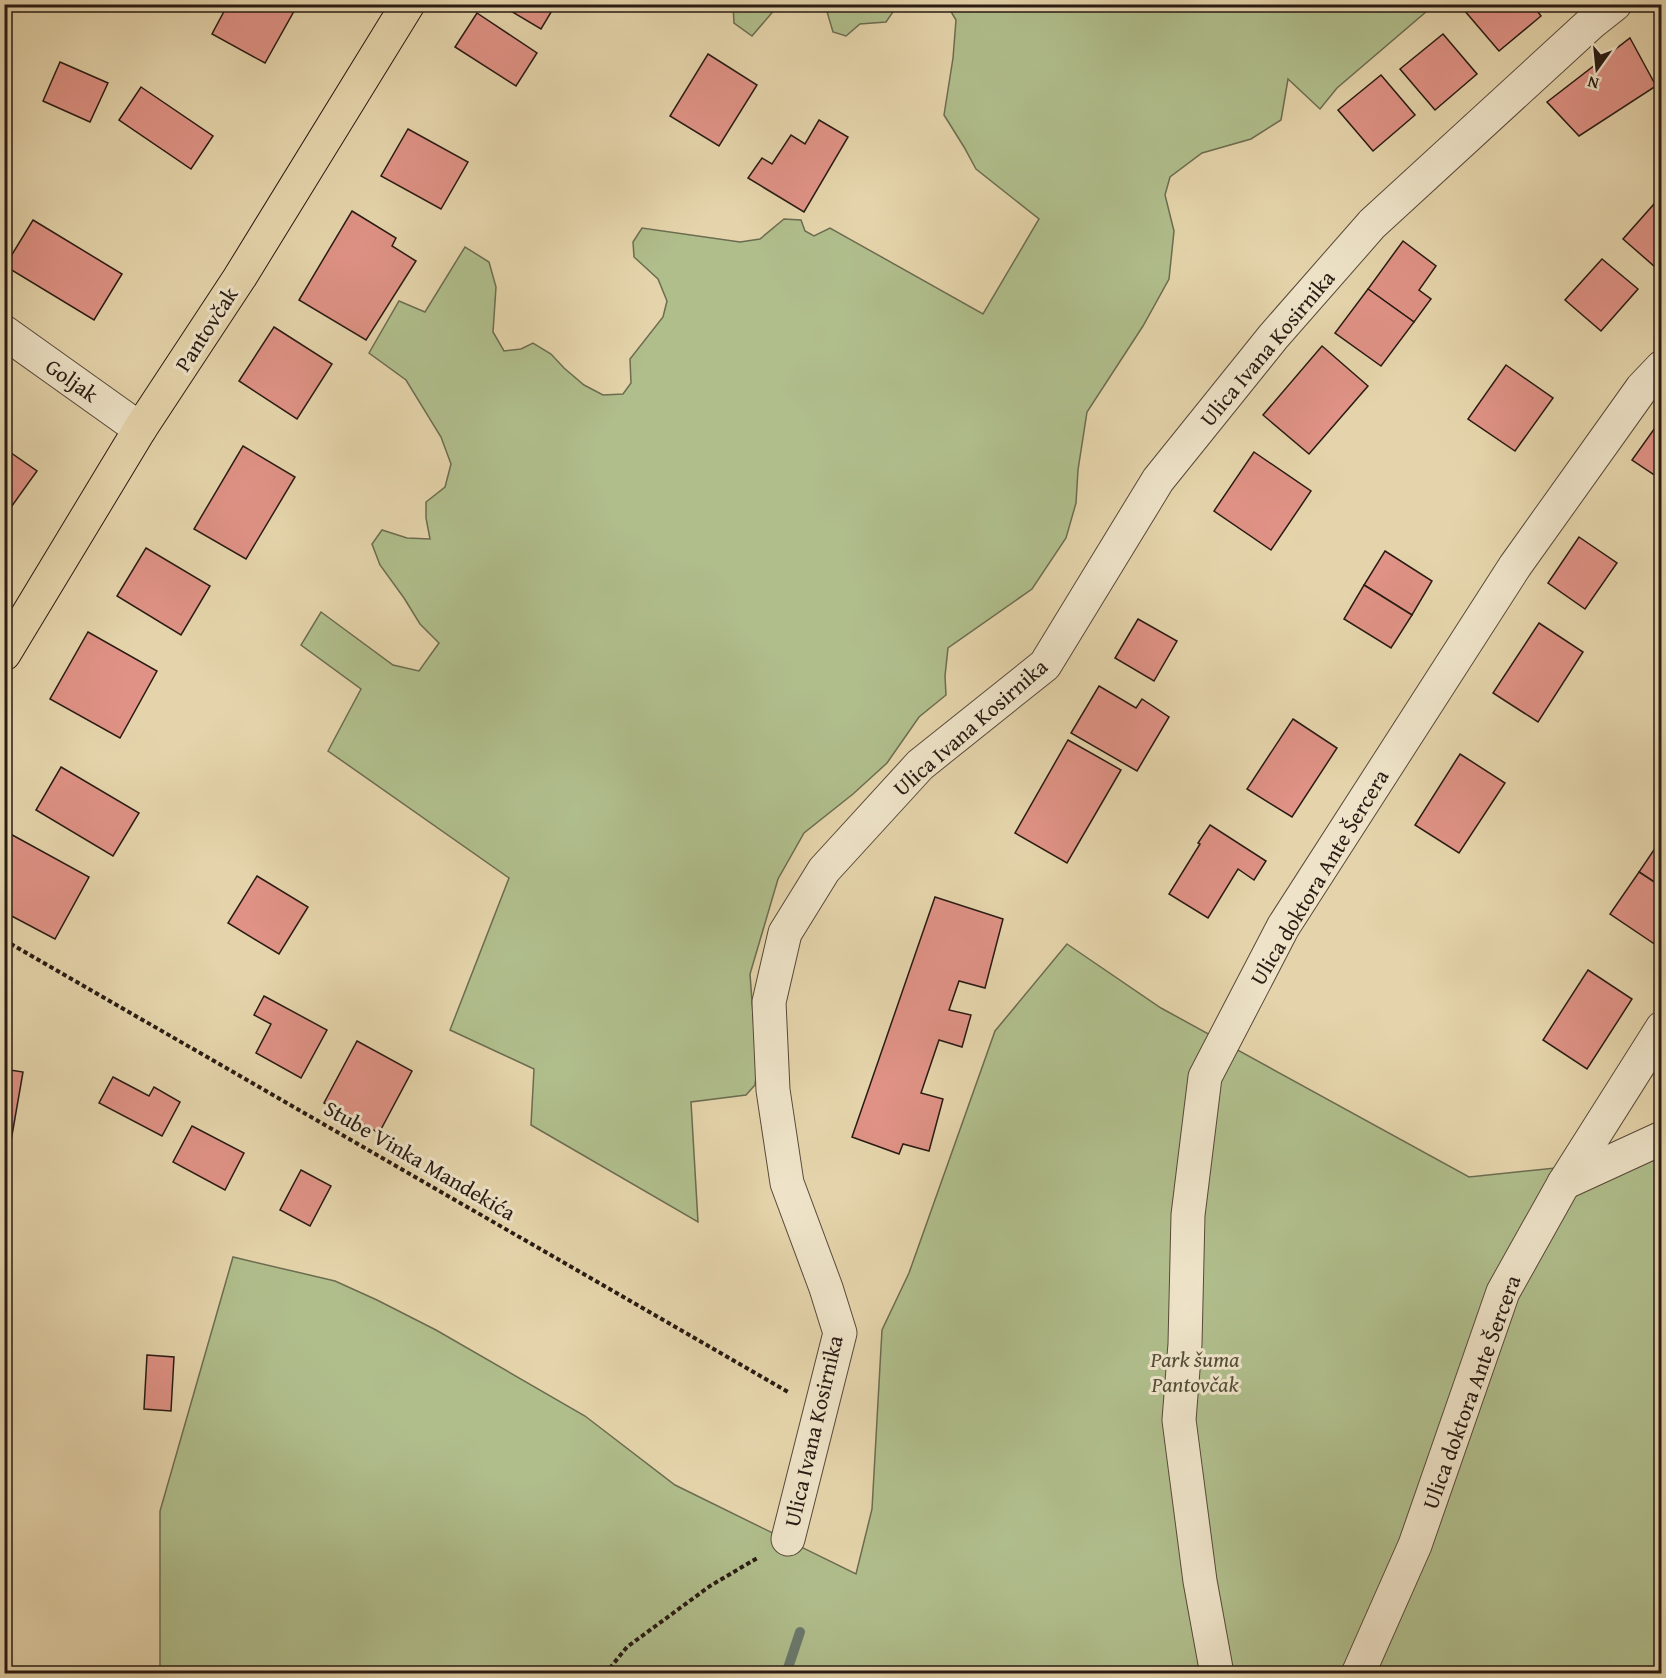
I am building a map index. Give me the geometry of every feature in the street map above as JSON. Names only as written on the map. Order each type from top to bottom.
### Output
[{"type":"main road","name":"Pantovčak","points":[[4,654],[140,429],[240,277],[408,4]]},
{"type":"street","name":"Ulica Ivana Kosirnika","points":[[788,1539],[840,1333],[787,1183],[773,1090],[769,1002],[785,933],[824,870],[920,765],[1045,665],[1158,480],[1273,337],[1365,233],[1591,23],[1615,4]]},
{"type":"street","name":"Goljak","points":[[4,332],[140,429]]},
{"type":"street","name":"Ulica doktora Ante Šercera","points":[[1217,1674],[1200,1581],[1179,1419],[1185,1344],[1188,1215],[1205,1077],[1283,927],[1515,566],[1642,388],[1662,367]]},
{"type":"street","name":"Ulica doktora Ante Šercera","points":[[1358,1674],[1415,1545],[1503,1292],[1564,1183],[1662,1028]]},
{"type":"street","points":[[1564,1183],[1662,1138]]},
{"type":"path","name":"Stube Vinka Mandekića","points":[[4,940],[819,1410]]},
{"type":"path","points":[[605,1674],[627,1647],[710,1586],[788,1539]]},
{"type":"green space","points":[[733,4],[794,5],[776,8],[752,36],[734,23]]},
{"type":"green space","points":[[825,5],[896,5],[886,22],[860,24],[846,36],[833,32]]},
{"type":"green space","points":[[947,5],[1434,5],[1337,88],[1320,109],[1288,79],[1281,120],[1251,139],[1202,153],[1170,177],[1165,195],[1174,231],[1169,279],[1143,326],[1087,412],[1078,470],[1076,503],[1066,538],[1032,589],[948,648],[945,676],[946,695],[919,717],[887,763],[804,833],[778,879],[750,974],[757,1069],[755,1085],[746,1095],[691,1102],[698,1222],[531,1125],[534,1069],[450,1030],[509,878],[328,751],[361,689],[301,645],[321,612],[393,665],[419,671],[439,643],[420,624],[380,565],[372,544],[382,530],[407,538],[430,539],[426,502],[445,487],[451,464],[441,437],[406,380],[369,353],[399,301],[425,312],[465,247],[489,262],[496,287],[493,332],[504,351],[521,349],[533,343],[551,354],[584,385],[603,395],[623,394],[631,383],[630,359],[663,317],[667,301],[658,279],[634,257],[633,242],[642,228],[740,242],[760,239],[784,219],[801,220],[805,231],[814,236],[830,228],[983,314],[1039,219],[976,169],[944,115],[956,20]]},
{"type":"green space","name":"Park šuma Pantovčak","points":[[1067,944],[1161,1008],[1469,1177],[1653,1158],[1661,1174],[1661,1673],[160,1674],[160,1511],[233,1257],[335,1281],[436,1330],[585,1416],[675,1485],[856,1574],[872,1509],[882,1330],[909,1273],[995,1031]]},
{"type":"building","points":[[228,4],[298,4],[265,63],[212,34]]},
{"type":"building","points":[[499,4],[556,4],[541,29]]},
{"type":"building","points":[[1471,4],[1532,4],[1541,16],[1499,51],[1464,10]]},
{"type":"building","points":[[477,13],[537,53],[516,86],[455,47]]},
{"type":"building","points":[[1443,34],[1477,74],[1435,110],[1400,69]]},
{"type":"building","points":[[1630,38],[1656,86],[1579,136],[1547,102]]},
{"type":"building","points":[[708,54],[757,85],[719,146],[670,116]]},
{"type":"building","points":[[60,62],[108,83],[90,122],[43,101]]},
{"type":"building","points":[[1381,75],[1415,115],[1373,151],[1338,110]]},
{"type":"building","points":[[141,87],[213,136],[191,169],[119,120]]},
{"type":"building","points":[[819,120],[848,137],[804,212],[748,178],[762,158],[772,164],[791,135],[805,144]]},
{"type":"building","points":[[408,129],[468,162],[441,209],[381,176]]},
{"type":"building","points":[[1662,195],[1662,273],[1623,239]]},
{"type":"building","points":[[352,211],[396,238],[392,246],[416,261],[366,340],[299,300]]},
{"type":"building","points":[[33,220],[122,274],[94,320],[5,266]]},
{"type":"building","points":[[1403,241],[1436,266],[1419,290],[1431,299],[1414,322],[1368,289]]},
{"type":"building","points":[[1602,259],[1638,289],[1601,331],[1565,300]]},
{"type":"building","points":[[1368,289],[1414,322],[1381,366],[1335,333]]},
{"type":"building","points":[[274,327],[332,364],[297,419],[239,381]]},
{"type":"building","points":[[1322,346],[1368,386],[1309,454],[1263,415]]},
{"type":"building","points":[[1506,365],[1553,398],[1515,451],[1468,419]]},
{"type":"building","points":[[1662,418],[1662,480],[1632,460]]},
{"type":"building","points":[[243,446],[295,477],[246,559],[194,529]]},
{"type":"building","points":[[4,448],[37,471],[4,517]]},
{"type":"building","points":[[1254,452],[1311,491],[1271,550],[1214,511]]},
{"type":"building","points":[[1579,537],[1617,563],[1585,609],[1548,583]]},
{"type":"building","points":[[146,548],[210,586],[181,635],[117,596]]},
{"type":"building","points":[[1385,551],[1432,581],[1412,615],[1364,585]]},
{"type":"building","points":[[1364,585],[1412,615],[1391,648],[1344,619]]},
{"type":"building","points":[[1138,619],[1177,641],[1154,681],[1115,658]]},
{"type":"building","points":[[1539,623],[1583,652],[1538,722],[1493,693]]},
{"type":"building","points":[[88,632],[157,671],[120,738],[50,699]]},
{"type":"building","points":[[1099,686],[1136,708],[1142,699],[1169,717],[1137,771],[1071,733]]},
{"type":"building","points":[[1293,719],[1337,748],[1292,817],[1247,789]]},
{"type":"building","points":[[1068,740],[1121,770],[1067,863],[1015,833]]},
{"type":"building","points":[[1460,754],[1505,783],[1459,853],[1415,825]]},
{"type":"building","points":[[61,767],[139,813],[113,856],[36,810]]},
{"type":"building","points":[[1210,825],[1266,861],[1254,880],[1238,869],[1208,918],[1169,894]]},
{"type":"building","points":[[5,831],[89,877],[55,939],[4,912]]},
{"type":"building","points":[[1662,838],[1662,887],[1639,872]]},
{"type":"building","points":[[1639,872],[1662,887],[1662,937],[1656,945],[1610,914]]},
{"type":"building","points":[[257,876],[308,907],[279,954],[228,923]]},
{"type":"building","points":[[935,897],[1003,919],[985,988],[959,981],[949,1010],[971,1015],[962,1047],[939,1040],[921,1093],[943,1099],[929,1151],[903,1144],[899,1154],[852,1137]]},
{"type":"building","points":[[1588,970],[1632,999],[1587,1069],[1543,1040]]},
{"type":"building","points":[[264,996],[327,1030],[301,1078],[256,1053],[271,1024],[254,1015]]},
{"type":"building","points":[[357,1041],[412,1071],[379,1133],[324,1103]]},
{"type":"building","points":[[4,1069],[23,1072],[7,1164],[4,1163]]},
{"type":"building","points":[[113,1077],[149,1096],[154,1087],[180,1102],[162,1136],[99,1103]]},
{"type":"building","points":[[192,1126],[244,1153],[225,1190],[173,1162]]},
{"type":"building","points":[[301,1170],[331,1186],[310,1226],[280,1210]]},
{"type":"building","points":[[147,1355],[174,1357],[171,1411],[144,1409]]},
{"type":"waterway","points":[[786,1674],[800,1632]]}]
